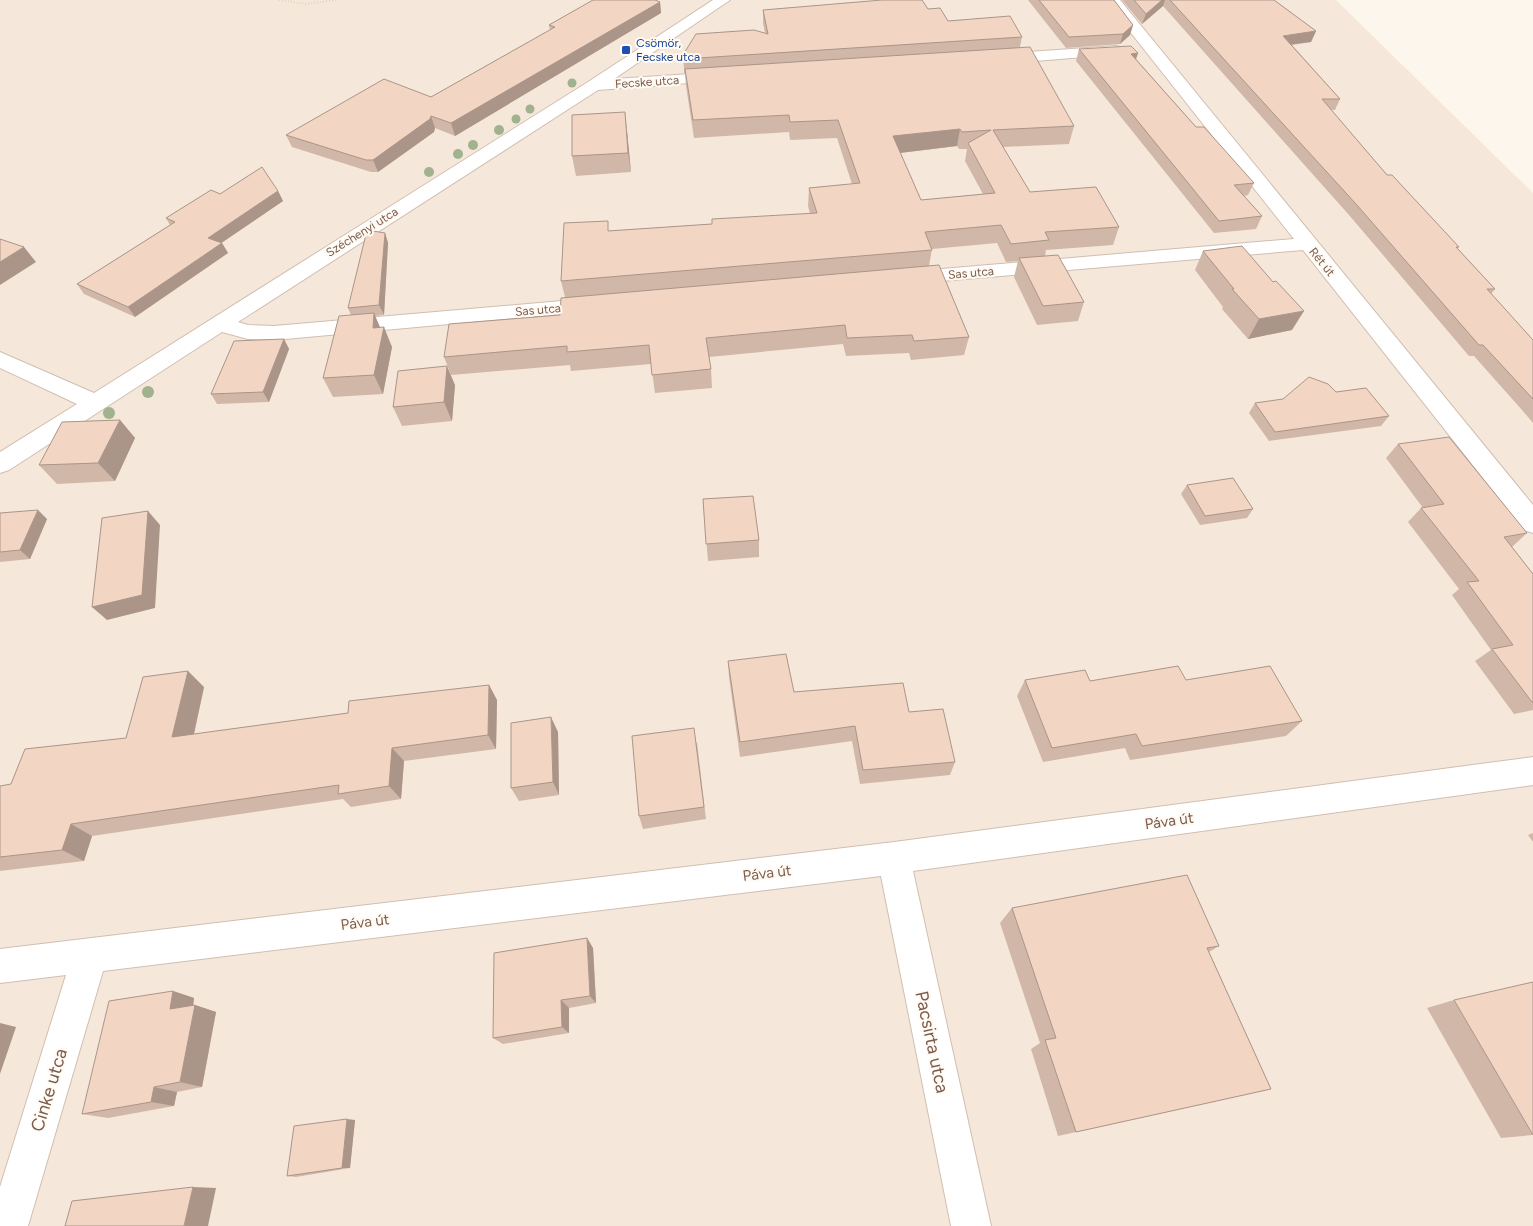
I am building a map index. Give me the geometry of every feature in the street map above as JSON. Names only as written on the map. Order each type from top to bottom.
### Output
[{"type":"street","name":"Széchenyi utca","points":[[0,464],[217,324],[594,86],[722,0]]},
{"type":"street","name":"Rét út","points":[[1112,0],[1533,523]]},
{"type":"street","points":[[982,60],[1150,49]]},
{"type":"street","name":"Fecske utca","points":[[594,86],[734,76]]},
{"type":"street","name":"Sas utca","points":[[890,280],[1308,244]]},
{"type":"street","name":"Sas utca","points":[[217,324],[248,332],[274,333],[612,304]]},
{"type":"street","points":[[0,359],[96,403]]},
{"type":"street","name":"Páva út","points":[[0,966],[894,858],[1533,771]]},
{"type":"street","name":"Pacsirta utca","points":[[894,858],[971,1226]]},
{"type":"street","name":"Cinke utca","points":[[8,1226],[90,955]]},
{"type":"path","points":[[280,0],[306,4],[336,0]]},
{"type":"shaded area","points":[[0,0],[1336,0],[1533,193],[1533,1226],[0,1226]]},
{"type":"building","points":[[593,0],[655,0],[660,2],[451,123],[431,116],[430,119],[373,160],[366,160],[286,135],[384,79],[431,97],[555,27],[549,25]]},
{"type":"building","points":[[882,0],[922,0],[928,9],[940,8],[948,21],[1010,16],[1022,37],[683,59],[683,55],[696,34],[754,30],[768,34],[763,10]]},
{"type":"building","points":[[1039,0],[1114,0],[1133,25],[1123,34],[1069,37]]},
{"type":"building","points":[[1134,0],[1162,0],[1146,14]]},
{"type":"building","points":[[1170,0],[1274,0],[1316,31],[1283,36],[1340,99],[1322,99],[1387,175],[1392,175],[1459,247],[1456,247],[1495,289],[1487,289],[1533,340],[1533,399],[1483,345],[1479,345],[1356,204]]},
{"type":"building","points":[[1131,46],[1138,53],[1131,54],[1196,127],[1204,127],[1254,183],[1234,185],[1262,216],[1219,221],[1079,49]]},
{"type":"building","points":[[1030,47],[1074,126],[993,130],[1030,192],[1096,187],[1119,227],[1045,232],[1049,240],[1011,244],[1001,225],[925,232],[932,250],[561,281],[564,223],[608,221],[608,231],[712,224],[712,219],[817,213],[809,188],[860,183],[838,120],[790,122],[789,115],[693,120],[685,69]],"holes":[[[960,129],[962,132],[991,130],[968,143],[995,193],[921,200],[893,136]]]},
{"type":"building","points":[[625,112],[628,153],[572,156],[572,115]]},
{"type":"building","points":[[262,167],[278,191],[208,238],[222,243],[128,307],[77,284],[175,222],[166,218],[211,190],[220,194]]},
{"type":"building","points":[[367,230],[385,233],[379,305],[348,308]]},
{"type":"building","points":[[0,239],[24,247],[0,262]]},
{"type":"building","points":[[1242,246],[1273,282],[1276,281],[1304,311],[1259,319],[1232,289],[1234,289],[1203,251]]},
{"type":"building","points":[[1058,255],[1084,302],[1043,306],[1019,258]]},
{"type":"building","points":[[939,265],[969,337],[914,341],[912,335],[847,338],[845,325],[706,338],[711,369],[652,375],[649,345],[567,352],[567,346],[444,357],[449,324],[560,315],[561,298]]},
{"type":"building","points":[[374,313],[373,328],[384,327],[374,375],[323,378],[339,316]]},
{"type":"building","points":[[284,339],[263,392],[211,394],[234,341]]},
{"type":"building","points":[[447,366],[444,402],[393,407],[398,371]]},
{"type":"building","points":[[1309,377],[1328,384],[1336,392],[1366,388],[1389,416],[1275,432],[1255,403],[1283,399]]},
{"type":"building","points":[[120,420],[98,463],[39,465],[62,422]]},
{"type":"building","points":[[1449,437],[1527,533],[1504,537],[1533,574],[1533,702],[1492,649],[1513,645],[1467,582],[1479,581],[1421,508],[1444,504],[1398,444]]},
{"type":"building","points":[[1233,478],[1253,509],[1205,516],[1187,485]]},
{"type":"building","points":[[753,496],[759,540],[706,544],[703,499]]},
{"type":"building","points":[[38,510],[20,550],[0,552],[0,513]]},
{"type":"building","points":[[148,511],[142,595],[92,607],[102,518]]},
{"type":"building","points":[[786,654],[794,692],[903,683],[909,712],[943,709],[955,762],[863,770],[855,726],[740,742],[728,661]]},
{"type":"building","points":[[1178,666],[1186,680],[1270,666],[1302,721],[1142,746],[1136,734],[1052,748],[1025,680],[1085,670],[1090,681]]},
{"type":"building","points":[[188,671],[172,737],[348,713],[349,701],[489,685],[488,735],[392,748],[389,786],[338,794],[339,785],[71,824],[62,850],[0,857],[0,786],[11,784],[25,749],[126,738],[143,677]]},
{"type":"building","points":[[551,717],[553,782],[511,788],[511,723]]},
{"type":"building","points":[[694,728],[704,807],[639,816],[632,736]]},
{"type":"building","points":[[1187,875],[1219,946],[1207,948],[1271,1089],[1076,1132],[1045,1040],[1056,1038],[1012,908]]},
{"type":"building","points":[[587,938],[590,996],[561,1000],[562,1027],[493,1038],[494,953]]},
{"type":"building","points":[[1533,982],[1533,1135],[1454,1000]]},
{"type":"building","points":[[173,991],[170,1009],[195,1005],[180,1082],[154,1087],[151,1102],[82,1114],[109,1001]]},
{"type":"building","points":[[347,1119],[342,1168],[287,1176],[294,1126]]},
{"type":"building","points":[[193,1187],[184,1226],[65,1226],[72,1201]]},
{"type":"place","name":"Csömör, Fecske utca","points":[[626,50]]}]
